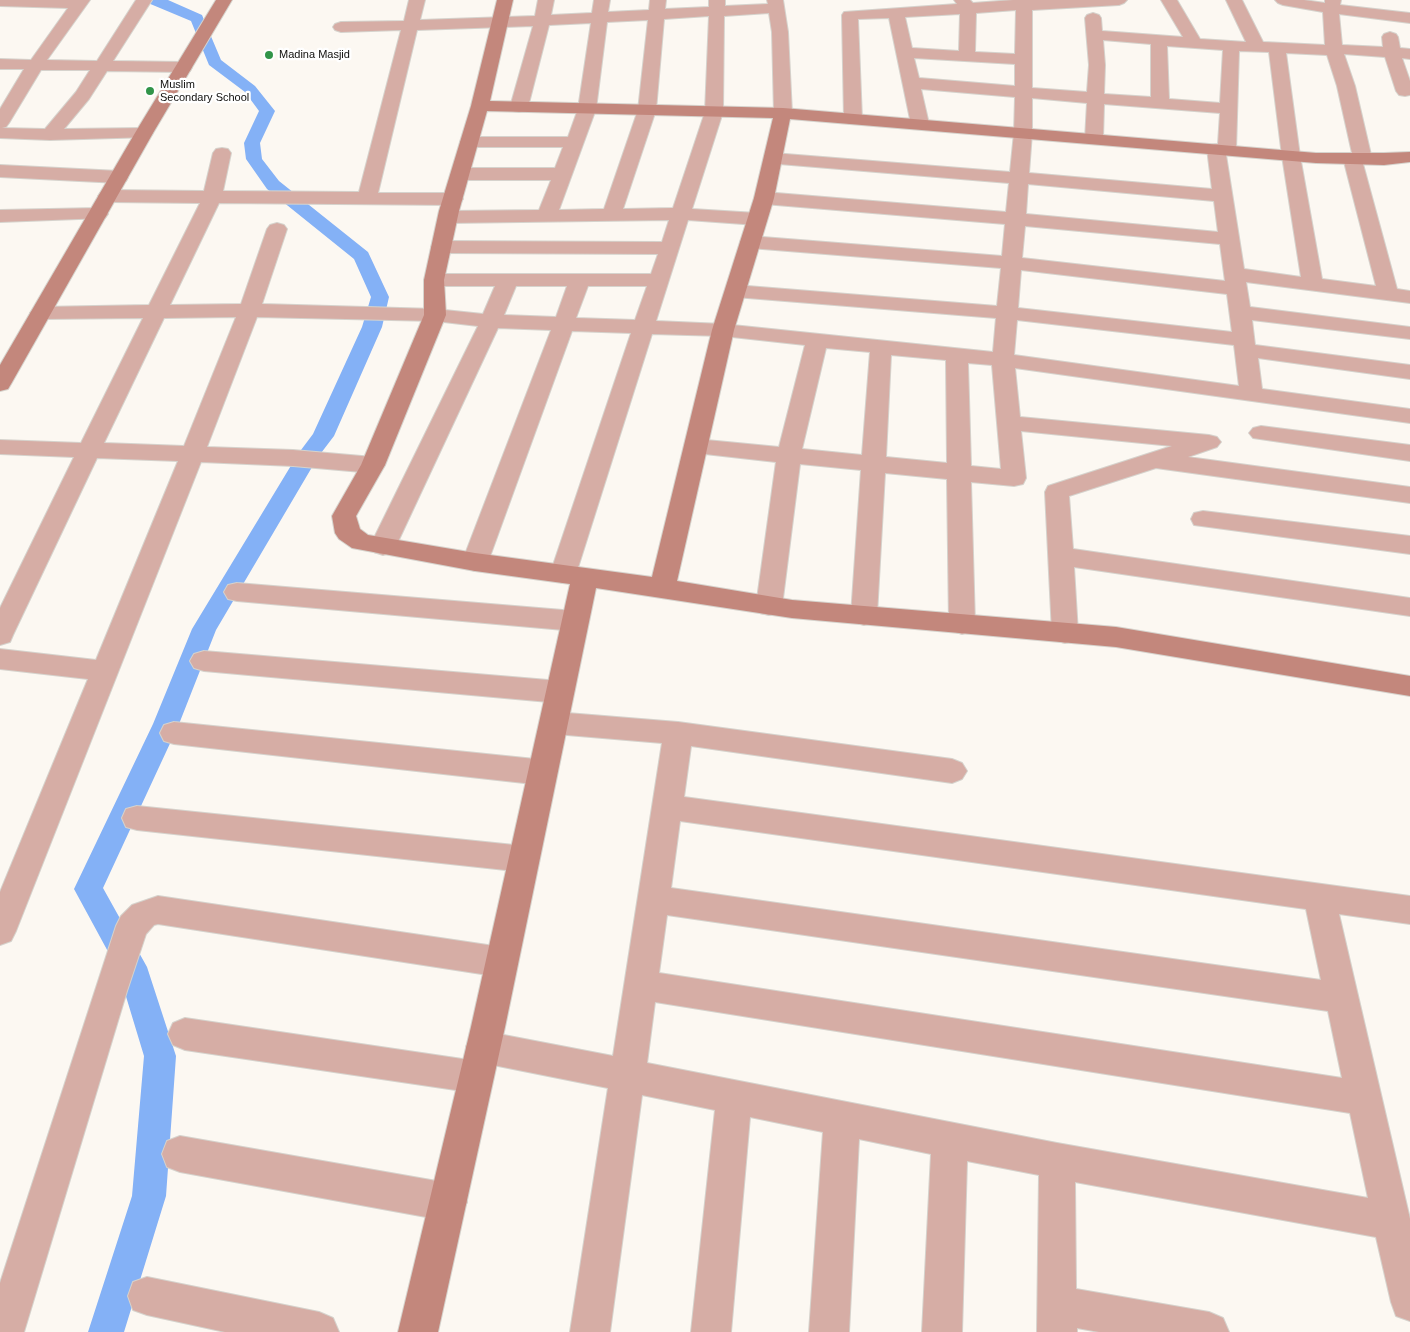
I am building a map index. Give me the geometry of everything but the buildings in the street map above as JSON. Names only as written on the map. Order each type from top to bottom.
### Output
[{"type":"street","points":[[0,384],[144,133],[224,0]]},
{"type":"street","points":[[367,198],[417,0]]},
{"type":"street","points":[[519,107],[546,0]]},
{"type":"street","points":[[853,119],[850,15],[905,8],[965,4],[1119,0]]},
{"type":"street","points":[[1170,0],[1195,43]]},
{"type":"street","points":[[1234,0],[1257,47]]},
{"type":"street","points":[[1283,0],[1385,8],[1410,18]]},
{"type":"street","points":[[1081,1],[1094,20],[1097,65],[1094,139]]},
{"type":"street","points":[[5,6],[81,2]]},
{"type":"street","points":[[0,123],[35,65],[81,2]]},
{"type":"street","points":[[50,135],[83,96],[100,66],[143,2]]},
{"type":"street","points":[[696,446],[1014,478],[1003,360],[1023,132],[1024,59],[1022,2]]},
{"type":"street","points":[[341,27],[411,25],[502,11],[542,20],[602,9],[776,4],[780,32],[783,113],[764,198],[723,330],[662,588]]},
{"type":"street","points":[[965,4],[967,56]]},
{"type":"street","points":[[1332,4],[1334,50],[1346,86],[1358,158],[1388,294]]},
{"type":"street","points":[[418,1332],[558,708],[575,621],[574,576],[644,327],[714,112],[717,6]]},
{"type":"street","points":[[612,214],[647,110],[658,7]]},
{"type":"street","points":[[905,8],[905,53],[920,124]]},
{"type":"street","points":[[1385,8],[1392,52],[1405,91]]},
{"type":"street","points":[[547,215],[586,109],[602,9]]},
{"type":"street","points":[[502,11],[480,106],[450,208],[441,248],[434,280],[435,315],[373,465],[344,516],[348,533],[361,542],[475,562],[662,588],[769,606],[864,616],[1116,637],[1410,686]]},
{"type":"street","points":[[1095,35],[1231,46],[1354,49],[1410,54]]},
{"type":"street","points":[[1159,40],[1160,103]]},
{"type":"street","points":[[1231,46],[1229,109],[1222,150],[1223,196],[1252,395]]},
{"type":"street","points":[[1277,47],[1291,156],[1313,284]]},
{"type":"street","points":[[905,53],[1024,59]]},
{"type":"street","points":[[0,64],[184,67]]},
{"type":"street","points":[[912,83],[1229,109]]},
{"type":"street","points":[[480,106],[783,113],[1291,156],[1410,157]]},
{"type":"street","points":[[0,133],[50,135],[144,133]]},
{"type":"street","points":[[469,142],[574,142]]},
{"type":"street","points":[[0,635],[212,198],[222,153]]},
{"type":"street","points":[[773,160],[1019,178],[1223,196]]},
{"type":"street","points":[[0,171],[119,177]]},
{"type":"street","points":[[460,174],[562,174]]},
{"type":"street","points":[[108,196],[367,198],[450,208],[547,215],[681,214],[757,219]]},
{"type":"street","points":[[764,198],[1016,219],[1229,240]]},
{"type":"street","points":[[0,216],[98,214]]},
{"type":"street","points":[[2,921],[192,455],[249,310],[277,229]]},
{"type":"street","points":[[750,242],[1235,281],[1313,284],[1410,297]]},
{"type":"street","points":[[441,248],[669,248]]},
{"type":"street","points":[[434,280],[659,280]]},
{"type":"street","points":[[383,546],[491,321],[508,280]]},
{"type":"street","points":[[475,562],[580,280]]},
{"type":"street","points":[[735,291],[1007,313],[1245,345],[1410,372]]},
{"type":"street","points":[[41,313],[249,310],[435,315],[491,321],[723,330],[1003,360],[1410,416]]},
{"type":"street","points":[[1240,312],[1410,332]]},
{"type":"street","points":[[769,606],[790,456],[817,341]]},
{"type":"street","points":[[864,616],[881,347]]},
{"type":"street","points":[[957,355],[962,624]]},
{"type":"street","points":[[1008,423],[1209,442],[1058,492],[1065,633]]},
{"type":"street","points":[[1261,433],[1410,452]]},
{"type":"street","points":[[0,448],[301,459],[373,465]]},
{"type":"street","points":[[1154,460],[1410,495]]},
{"type":"street","points":[[1203,518],[1410,545]]},
{"type":"street","points":[[1061,556],[1410,607]]},
{"type":"street","points":[[237,592],[575,621]]},
{"type":"street","points":[[0,659],[105,671]]},
{"type":"street","points":[[204,661],[558,708],[678,733],[952,770]]},
{"type":"street","points":[[174,733],[542,773]]},
{"type":"street","points":[[590,1332],[678,733]]},
{"type":"street","points":[[667,807],[1410,910]]},
{"type":"street","points":[[138,818],[524,859]]},
{"type":"street","points":[[1319,898],[1410,1302]]},
{"type":"street","points":[[654,899],[1341,998]]},
{"type":"street","points":[[4,1332],[110,991],[132,926],[143,915],[158,910],[502,962]]},
{"type":"street","points":[[641,985],[1364,1098]]},
{"type":"street","points":[[185,1034],[628,1076],[1057,1161],[1392,1221]]},
{"type":"street","points":[[711,1332],[734,1097]]},
{"type":"street","points":[[829,1332],[842,1118]]},
{"type":"street","points":[[942,1332],[950,1140]]},
{"type":"street","points":[[180,1154],[448,1202]]},
{"type":"street","points":[[1057,1161],[1057,1319],[1209,1332]]},
{"type":"street","points":[[147,1296],[319,1332]]},
{"type":"waterway","points":[[106,1332],[149,1196],[160,1056],[132,967],[88,889],[166,724],[204,629],[309,454],[323,436],[372,327],[380,297],[362,256],[273,185],[254,159],[252,143],[267,111],[250,89],[214,62],[197,18],[153,0]]},
{"type":"place","name":"Madina Masjid","points":[[269,55]]},
{"type":"place","name":"Muslim Secondary School","points":[[150,91]]}]
